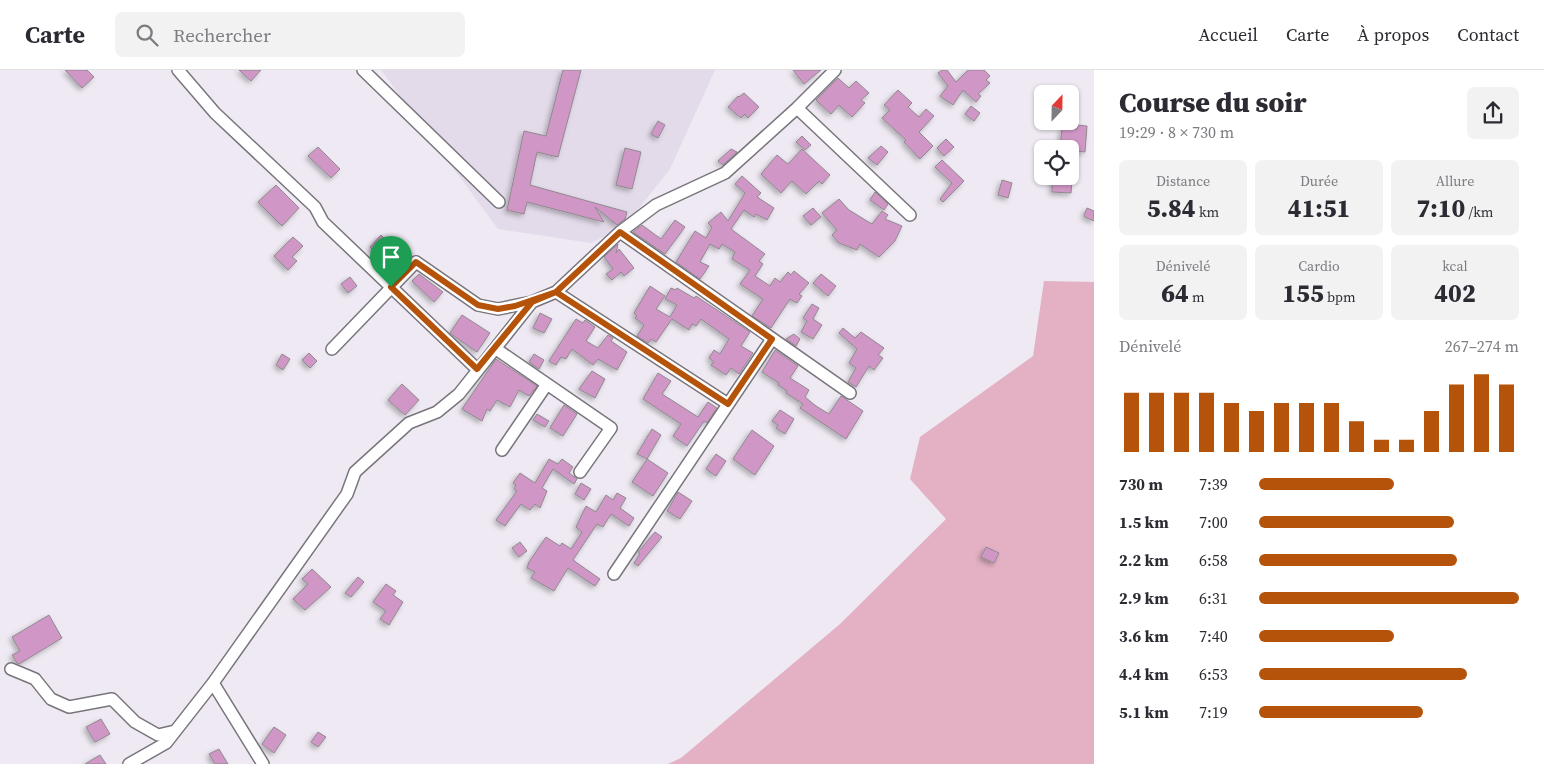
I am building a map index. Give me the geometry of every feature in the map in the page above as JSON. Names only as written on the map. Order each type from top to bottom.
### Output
[{"type":"street","points":[[178,70],[215,113],[315,207],[323,222],[477,369]]},
{"type":"street","points":[[363,70],[498,202]]},
{"type":"street","points":[[332,349],[416,262],[478,305],[498,309],[532,302],[556,292],[620,232],[656,205],[725,173],[797,108],[835,70]]},
{"type":"street","points":[[797,108],[910,215]]},
{"type":"street","points":[[620,232],[850,393]]},
{"type":"street","points":[[556,292],[728,404]]},
{"type":"street","points":[[129,764],[166,743],[213,684],[347,494],[356,472],[409,423],[437,412],[459,394],[532,302]]},
{"type":"street","points":[[614,574],[772,339]]},
{"type":"street","points":[[496,349],[611,428],[580,472]]},
{"type":"street","points":[[502,450],[546,384]]},
{"type":"street","points":[[11,669],[35,680],[51,699],[69,707],[112,699],[135,722],[158,735],[175,731]]},
{"type":"street","points":[[213,684],[264,764]]},
{"type":"shaded area","points":[[381,70],[715,70],[670,169],[624,227],[591,243],[498,229]]},
{"type":"shaded area","points":[[1044,281],[1094,282],[1094,764],[668,764],[681,758],[840,624],[946,519],[910,479],[920,437],[1033,356]]},
{"type":"building","points":[[65,70],[87,70],[94,77],[82,88]]},
{"type":"building","points":[[239,70],[261,70],[251,81]]},
{"type":"building","points":[[563,70],[581,70],[558,157],[537,152],[530,185],[627,212],[625,219],[617,225],[595,207],[604,222],[527,202],[524,214],[507,210],[524,131],[546,136]]},
{"type":"building","points":[[793,70],[821,70],[804,84]]},
{"type":"building","points":[[942,70],[947,70],[956,82],[968,70],[984,70],[990,76],[986,80],[990,83],[978,94],[981,96],[976,102],[963,90],[953,105],[940,96],[948,86],[938,73]]},
{"type":"building","points":[[838,78],[849,88],[856,81],[869,93],[861,100],[865,103],[852,117],[839,105],[831,114],[816,100]]},
{"type":"building","points":[[898,90],[912,103],[908,107],[919,117],[926,109],[934,116],[919,132],[933,146],[920,159],[904,142],[906,140],[882,118],[890,110],[884,105]]},
{"type":"building","points":[[744,93],[759,107],[748,118],[745,114],[741,118],[728,107],[738,96]]},
{"type":"building","points":[[971,106],[980,113],[974,121],[965,114]]},
{"type":"building","points":[[658,121],[665,125],[658,138],[651,134]]},
{"type":"building","points":[[1079,125],[1087,126],[1085,152],[1079,151],[1079,140],[1061,140],[1062,130],[1079,130]]},
{"type":"building","points":[[802,136],[811,145],[805,150],[796,142]]},
{"type":"building","points":[[946,139],[954,147],[944,156],[937,148]]},
{"type":"building","points":[[881,146],[888,152],[877,165],[868,158]]},
{"type":"building","points":[[318,147],[340,169],[331,178],[308,156]]},
{"type":"building","points":[[625,148],[641,152],[632,189],[616,185]]},
{"type":"building","points":[[731,149],[737,152],[723,165],[718,161]]},
{"type":"building","points":[[802,149],[830,175],[822,184],[819,181],[806,194],[792,181],[781,193],[761,174],[777,155],[788,164]]},
{"type":"building","points":[[942,160],[964,181],[943,202],[940,199],[952,183],[935,167]]},
{"type":"building","points":[[742,176],[761,193],[757,197],[774,208],[767,220],[756,214],[754,217],[744,210],[731,229],[765,254],[759,261],[763,264],[755,276],[770,286],[775,278],[780,282],[788,272],[791,275],[794,271],[809,283],[799,294],[802,296],[797,303],[790,299],[771,328],[752,316],[763,299],[740,284],[750,270],[732,259],[735,252],[722,244],[719,249],[710,244],[700,262],[709,266],[700,279],[676,262],[695,231],[706,238],[712,227],[708,223],[721,212],[728,221],[745,193],[735,184]]},
{"type":"building","points":[[1002,180],[1012,183],[1008,198],[998,195]]},
{"type":"building","points":[[276,185],[299,208],[282,226],[258,202]]},
{"type":"building","points":[[1052,185],[1072,185],[1071,193],[1052,192]]},
{"type":"building","points":[[875,192],[888,204],[884,210],[870,200]]},
{"type":"building","points":[[839,199],[849,210],[872,224],[882,211],[888,215],[885,219],[902,226],[895,241],[879,257],[860,244],[857,250],[839,243],[832,235],[837,230],[822,213]]},
{"type":"building","points":[[813,208],[821,217],[811,225],[803,216]]},
{"type":"building","points":[[1087,208],[1094,211],[1094,221],[1085,217]]},
{"type":"building","points":[[675,220],[685,227],[665,254],[633,232],[642,225],[661,239]]},
{"type":"building","points":[[381,235],[392,246],[381,258],[370,247]]},
{"type":"building","points":[[293,237],[303,246],[292,257],[297,261],[288,270],[274,256]]},
{"type":"building","points":[[618,244],[616,253],[619,249],[634,268],[624,276],[621,272],[612,280],[606,274],[613,269],[604,257]]},
{"type":"building","points":[[419,274],[443,292],[434,302],[412,281]]},
{"type":"building","points":[[821,274],[836,286],[828,296],[813,283]]},
{"type":"building","points":[[350,277],[357,286],[348,293],[341,284]]},
{"type":"building","points":[[650,286],[665,296],[656,309],[670,317],[677,305],[665,299],[671,288],[676,290],[677,288],[694,298],[696,296],[750,332],[741,346],[753,353],[739,374],[731,368],[726,375],[711,365],[714,362],[709,358],[714,350],[720,354],[729,339],[701,319],[696,326],[692,324],[689,330],[672,319],[656,342],[651,339],[648,343],[637,336],[644,325],[635,318],[637,316],[634,313]]},
{"type":"building","points":[[812,304],[819,308],[813,319],[822,325],[813,339],[801,332],[807,321],[803,318]]},
{"type":"building","points":[[540,313],[552,319],[544,333],[533,328]]},
{"type":"building","points":[[462,315],[490,333],[477,352],[450,333]]},
{"type":"building","points":[[576,319],[583,323],[585,320],[595,327],[586,341],[598,348],[608,335],[613,338],[611,341],[627,352],[617,370],[598,359],[593,365],[572,349],[566,359],[561,357],[556,365],[549,361]]},
{"type":"building","points":[[843,328],[855,338],[861,332],[884,348],[878,355],[883,358],[874,370],[869,366],[856,387],[848,382],[856,368],[849,363],[857,349],[839,333]]},
{"type":"building","points":[[794,334],[800,339],[796,346],[786,339]]},
{"type":"building","points":[[775,350],[798,366],[790,378],[809,390],[805,397],[816,406],[829,414],[841,396],[863,411],[846,439],[800,408],[803,404],[786,393],[787,391],[778,385],[779,383],[762,372]]},
{"type":"building","points":[[309,353],[317,361],[310,368],[302,360]]},
{"type":"building","points":[[282,354],[290,359],[283,370],[276,365]]},
{"type":"building","points":[[534,354],[544,360],[539,369],[529,362]]},
{"type":"building","points":[[496,359],[537,386],[529,396],[519,390],[510,407],[497,400],[490,411],[487,409],[482,421],[462,409]]},
{"type":"building","points":[[592,371],[605,379],[595,398],[579,389]]},
{"type":"building","points":[[658,373],[671,381],[662,394],[698,417],[708,402],[717,408],[707,423],[704,421],[687,446],[673,436],[681,424],[643,399]]},
{"type":"building","points":[[402,384],[419,400],[405,415],[388,400]]},
{"type":"building","points":[[564,405],[577,414],[563,436],[550,428]]},
{"type":"building","points":[[780,410],[794,419],[785,434],[776,428],[778,425],[772,421]]},
{"type":"building","points":[[537,414],[549,421],[545,427],[533,420]]},
{"type":"building","points":[[652,429],[661,435],[647,459],[637,454]]},
{"type":"building","points":[[752,430],[774,446],[755,475],[733,459]]},
{"type":"building","points":[[716,454],[726,461],[716,476],[706,469]]},
{"type":"building","points":[[549,459],[558,464],[562,459],[573,467],[569,473],[577,479],[574,484],[553,469],[542,488],[547,491],[540,508],[535,504],[530,510],[521,504],[505,526],[496,520],[517,491],[514,489],[516,485],[513,483],[520,473],[535,483]]},
{"type":"building","points":[[647,459],[668,473],[653,496],[632,482]]},
{"type":"building","points":[[581,483],[591,489],[584,500],[575,494]]},
{"type":"building","points":[[678,492],[692,501],[680,519],[667,511]]},
{"type":"building","points":[[617,493],[626,498],[620,508],[634,518],[629,526],[611,514],[603,527],[597,524],[573,560],[600,579],[595,586],[568,568],[554,591],[531,578],[535,572],[527,568],[529,562],[546,537],[560,546],[562,543],[571,549],[582,532],[576,527],[586,506],[596,512],[606,495],[613,500]]},
{"type":"building","points":[[655,532],[662,537],[638,566],[634,563],[640,554],[638,552]]},
{"type":"building","points":[[520,542],[527,551],[519,557],[512,548]]},
{"type":"building","points":[[986,547],[999,553],[994,563],[981,557]]},
{"type":"building","points":[[312,569],[331,587],[305,610],[293,599],[308,584],[302,579]]},
{"type":"building","points":[[358,577],[364,582],[351,597],[345,593]]},
{"type":"building","points":[[386,584],[396,591],[393,595],[403,602],[389,625],[380,619],[386,611],[373,602]]},
{"type":"building","points":[[49,615],[62,638],[19,664],[17,663],[12,655],[20,651],[12,637]]},
{"type":"building","points":[[101,719],[110,734],[95,742],[86,727]]},
{"type":"building","points":[[274,727],[286,735],[274,753],[262,744]]},
{"type":"building","points":[[318,732],[326,737],[318,747],[311,742]]},
{"type":"building","points":[[219,749],[228,764],[215,764],[209,754]]},
{"type":"building","points":[[100,755],[106,764],[85,764]]},
{"type":"route","points":[[391,287],[416,262],[478,305],[498,309],[532,302],[556,292],[620,232],[772,339],[728,404],[556,292],[532,302],[496,349],[477,369],[391,287]]}]
